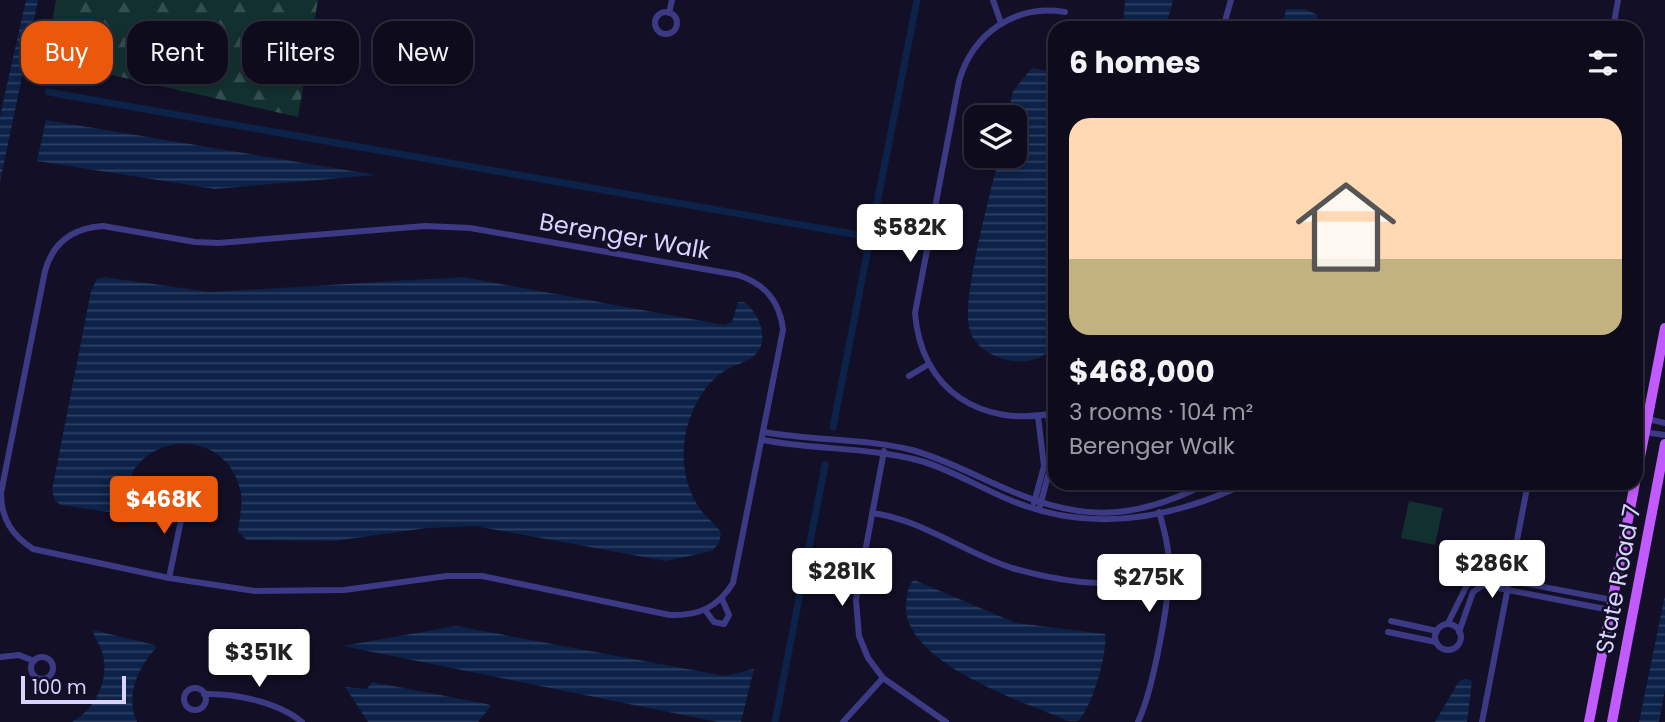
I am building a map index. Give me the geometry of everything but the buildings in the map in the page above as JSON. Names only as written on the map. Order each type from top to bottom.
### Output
[{"type":"main road","name":"State Road 7","points":[[1643,428],[1648,419],[1665,328]]},
{"type":"main road","name":"State Road 7","points":[[1612,722],[1665,444]]},
{"type":"main road","name":"State Road 7","points":[[1592,722],[1634,490]]},
{"type":"street","points":[[669,13],[671,0]]},
{"type":"street","points":[[993,0],[1001,23]]},
{"type":"street","points":[[1225,21],[1231,0]]},
{"type":"street","points":[[1614,21],[1618,0]]},
{"type":"street","points":[[1048,414],[1004,416],[978,409],[945,385],[929,364],[919,339],[915,313],[959,81],[974,47],[1001,23],[1034,12],[1065,12]]},
{"type":"street","name":"Berenger Walk","points":[[103,226],[195,242],[219,243],[425,226],[470,228],[748,278],[774,299],[783,330],[762,440],[733,583],[722,599],[705,610],[687,615],[670,615],[482,576],[447,576],[297,593],[255,592],[169,578],[33,549],[12,531],[1,508],[1,493],[48,259],[66,237],[88,227],[103,226]]},
{"type":"street","points":[[909,376],[929,364]]},
{"type":"street","points":[[1038,416],[1045,453],[1038,502]]},
{"type":"street","points":[[1643,418],[1665,423]]},
{"type":"street","points":[[1643,431],[1665,436]]},
{"type":"street","points":[[764,432],[946,461],[1038,502],[1102,513],[1158,510],[1195,490]]},
{"type":"street","points":[[762,440],[803,448],[885,450],[926,463],[1035,510],[1092,521],[1117,521],[1209,500],[1231,490]]},
{"type":"street","points":[[885,450],[855,612],[863,648],[883,678],[946,722]]},
{"type":"street","points":[[1035,510],[1048,472]]},
{"type":"street","points":[[1482,722],[1527,490]]},
{"type":"street","points":[[169,578],[186,500]]},
{"type":"street","points":[[1138,722],[1148,695],[1167,589],[1168,549],[1158,510]]},
{"type":"street","points":[[872,513],[905,519],[990,560],[1034,574],[1099,583],[1137,583],[1167,589]]},
{"type":"street","points":[[1391,621],[1437,631],[1448,624],[1466,585],[1481,575],[1611,605]]},
{"type":"street","points":[[1388,632],[1436,642],[1444,651],[1455,649],[1459,644],[1461,620],[1478,588],[1483,585],[1611,605]]},
{"type":"street","points":[[705,610],[714,622],[724,624],[729,615],[722,599]]},
{"type":"street","points":[[1448,624],[1459,632]]},
{"type":"street","points":[[1436,642],[1437,631]]},
{"type":"street","points":[[0,657],[19,655],[34,661]]},
{"type":"street","points":[[843,722],[883,678]]},
{"type":"street","points":[[204,694],[278,708],[302,722]]},
{"type":"green space","points":[[56,0],[318,0],[314,21],[242,21],[242,84],[304,84],[298,117],[152,84],[228,84],[228,21],[127,21],[127,78],[113,75],[113,21],[52,21]]},
{"type":"green space","points":[[1409,501],[1443,508],[1435,545],[1401,538]]},
{"type":"water","points":[[26,0],[38,0],[34,21],[21,21]]},
{"type":"water","points":[[1125,0],[1173,0],[1166,21],[1124,21]]},
{"type":"water","points":[[1286,9],[1304,9],[1318,15],[1317,21],[1283,21]]},
{"type":"water","points":[[21,22],[21,81],[0,182],[0,116]]},
{"type":"water","points":[[1032,68],[1048,71],[1048,352],[1034,359],[1021,361],[1007,360],[982,348],[969,327],[968,312],[973,268],[996,168],[1027,168],[1027,105],[1010,105],[1013,91]]},
{"type":"water","points":[[46,120],[376,175],[215,189],[37,161]]},
{"type":"water","points":[[104,277],[210,292],[463,277],[724,325],[732,322],[738,302],[744,302],[758,318],[762,333],[760,348],[753,357],[723,372],[705,389],[692,412],[685,438],[684,463],[692,496],[705,516],[721,533],[719,543],[712,551],[666,561],[475,526],[427,528],[334,541],[247,540],[238,532],[242,500],[234,472],[223,459],[210,450],[179,444],[163,447],[148,455],[135,468],[123,514],[61,505],[55,501],[52,490],[91,291],[97,279]]},
{"type":"water","points":[[914,580],[1016,623],[1105,634],[1098,679],[1089,704],[1078,721],[1068,721],[969,678],[923,645],[910,625],[906,604],[909,587]]},
{"type":"water","points":[[1665,595],[1665,689],[1659,722],[1639,722]]},
{"type":"water","points":[[456,626],[725,676],[754,669],[741,722],[718,722],[343,646]]},
{"type":"water","points":[[93,630],[155,645],[156,648],[135,682],[132,702],[137,722],[72,722],[87,710],[102,685],[103,655]]},
{"type":"water","points":[[1459,681],[1472,681],[1467,722],[1435,722]]},
{"type":"water","points":[[372,682],[491,706],[478,722],[368,722],[345,687],[367,689]]},
{"type":"waterway","points":[[833,427],[917,0]]},
{"type":"waterway","points":[[48,92],[870,237]]},
{"type":"waterway","points":[[775,722],[825,465]]}]
